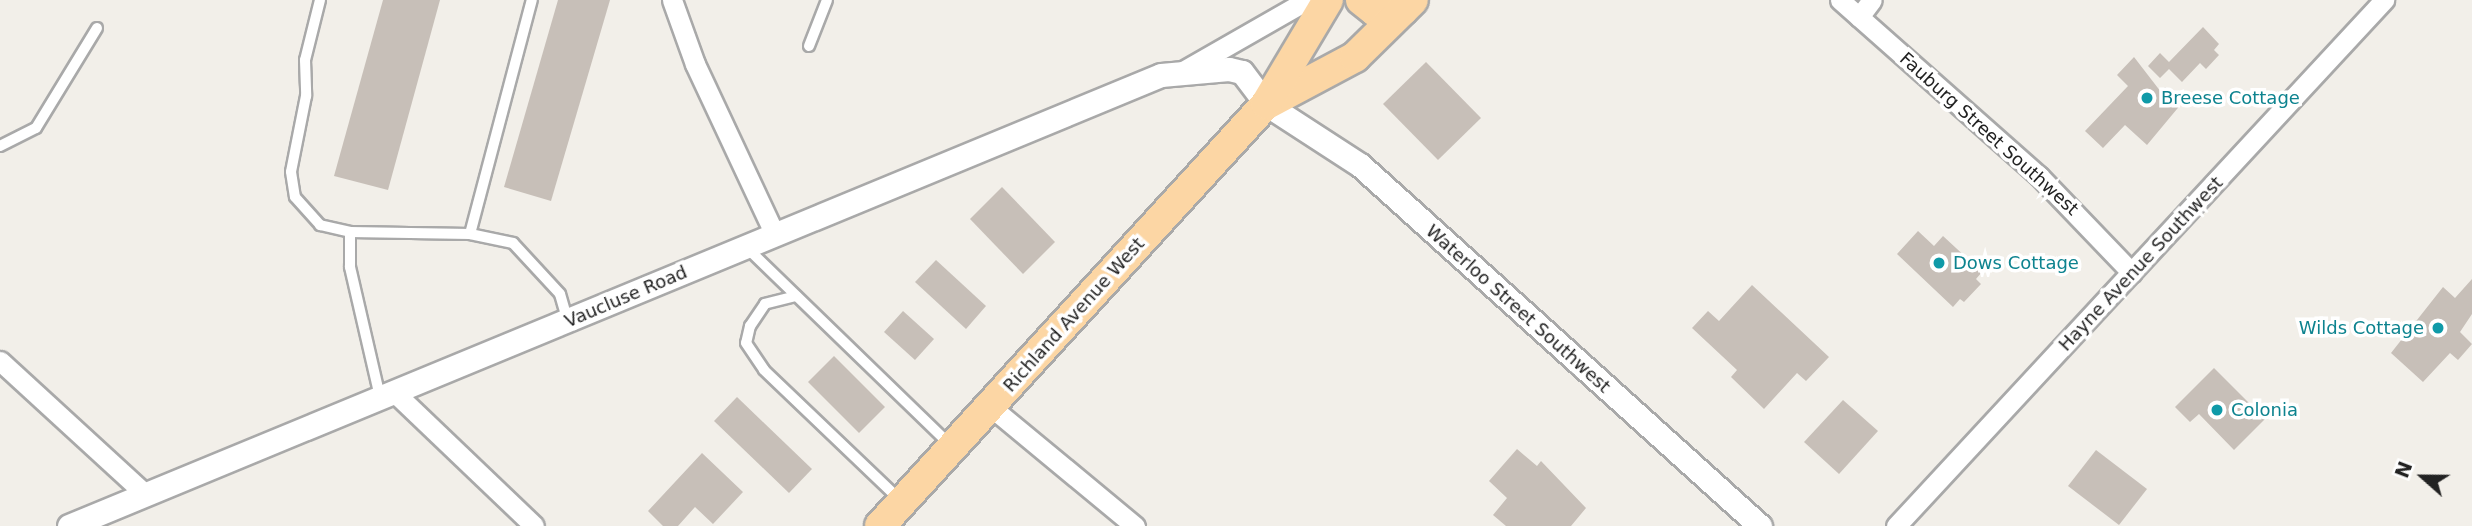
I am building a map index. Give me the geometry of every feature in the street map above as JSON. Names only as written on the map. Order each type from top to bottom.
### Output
[{"type":"main road","name":"Richland Avenue West","points":[[880,526],[1266,104],[1328,0]]},
{"type":"main road","points":[[1361,0],[1375,11],[1408,5]]},
{"type":"main road","name":"Richland Avenue West","points":[[1266,104],[1355,57],[1408,5]]},
{"type":"street","points":[[672,0],[695,64],[774,233]]},
{"type":"street","points":[[1183,71],[1307,0]]},
{"type":"street","name":"Fauburg Street Southwest","points":[[1840,0],[2039,176],[2132,273]]},
{"type":"street","points":[[1859,17],[1872,0]]},
{"type":"street","name":"Hayne Avenue Southwest","points":[[1896,526],[2384,0]]},
{"type":"street","points":[[1183,71],[1242,72],[1266,104]]},
{"type":"street","name":"Vaucluse Road","points":[[69,526],[388,396],[774,233],[1183,71]]},
{"type":"street","name":"Waterloo Street Southwest","points":[[1266,104],[1360,165],[1760,526]]},
{"type":"street","points":[[0,361],[145,494]]},
{"type":"street","points":[[388,396],[534,526]]},
{"type":"street","points":[[991,407],[1135,526]]},
{"type":"lane","points":[[320,0],[305,60],[306,96],[291,172],[295,197],[320,225],[350,232],[470,234],[513,243],[527,254],[560,293],[568,321]]},
{"type":"lane","points":[[470,234],[532,0]]},
{"type":"lane","points":[[809,46],[828,0]]},
{"type":"lane","points":[[0,146],[36,128],[97,28]]},
{"type":"lane","points":[[350,232],[350,267],[388,396]]},
{"type":"lane","points":[[745,246],[953,448]]},
{"type":"lane","points":[[796,296],[765,304],[750,326],[746,343],[764,370],[902,501]]},
{"type":"building","points":[[383,0],[440,0],[388,190],[334,176]]},
{"type":"building","points":[[558,0],[610,0],[551,201],[504,187]]},
{"type":"building","points":[[2203,27],[2219,44],[2214,50],[2219,55],[2206,69],[2200,63],[2182,82],[2169,69],[2160,78],[2148,66],[2160,53],[2169,62]]},
{"type":"building","name":"Breese Cottage","points":[[2134,57],[2161,92],[2165,87],[2182,103],[2147,145],[2125,125],[2103,148],[2085,131],[2128,86],[2117,75]]},
{"type":"building","points":[[1426,62],[1481,118],[1438,160],[1383,104]]},
{"type":"building","points":[[1002,187],[1055,242],[1023,274],[970,219]]},
{"type":"building","name":"Dows Cottage","points":[[1918,231],[1934,246],[1943,236],[1982,272],[1976,279],[1981,284],[1964,302],[1960,299],[1953,307],[1897,254]]},
{"type":"building","points":[[936,260],[986,306],[966,329],[915,282]]},
{"type":"building","name":"Wilds Cottage","points":[[2472,279],[2472,314],[2460,332],[2472,344],[2458,360],[2450,353],[2423,382],[2391,353],[2443,287],[2455,298]]},
{"type":"building","points":[[1752,285],[1829,357],[1806,381],[1797,373],[1764,409],[1731,377],[1737,370],[1692,328],[1708,311],[1719,321]]},
{"type":"building","points":[[903,311],[934,339],[915,360],[884,332]]},
{"type":"building","points":[[834,356],[885,407],[859,433],[808,382]]},
{"type":"building","name":"Colonia","points":[[2214,368],[2265,419],[2234,450],[2199,414],[2190,422],[2175,407]]},
{"type":"building","points":[[737,397],[812,469],[789,493],[714,421]]},
{"type":"building","points":[[1843,400],[1878,431],[1839,474],[1804,442]]},
{"type":"building","points":[[1517,449],[1537,466],[1541,461],[1586,508],[1571,526],[1506,526],[1493,515],[1507,498],[1489,481]]},
{"type":"building","points":[[2096,450],[2147,489],[2119,525],[2068,486]]},
{"type":"building","points":[[702,453],[743,492],[713,524],[695,507],[678,526],[663,526],[648,511]]},
{"type":"place","name":"Breese Cottage","points":[[2147,98]]},
{"type":"place","name":"Dows Cottage","points":[[1939,263]]},
{"type":"place","name":"Wilds Cottage","points":[[2438,328]]},
{"type":"place","name":"Colonia","points":[[2217,410]]}]
